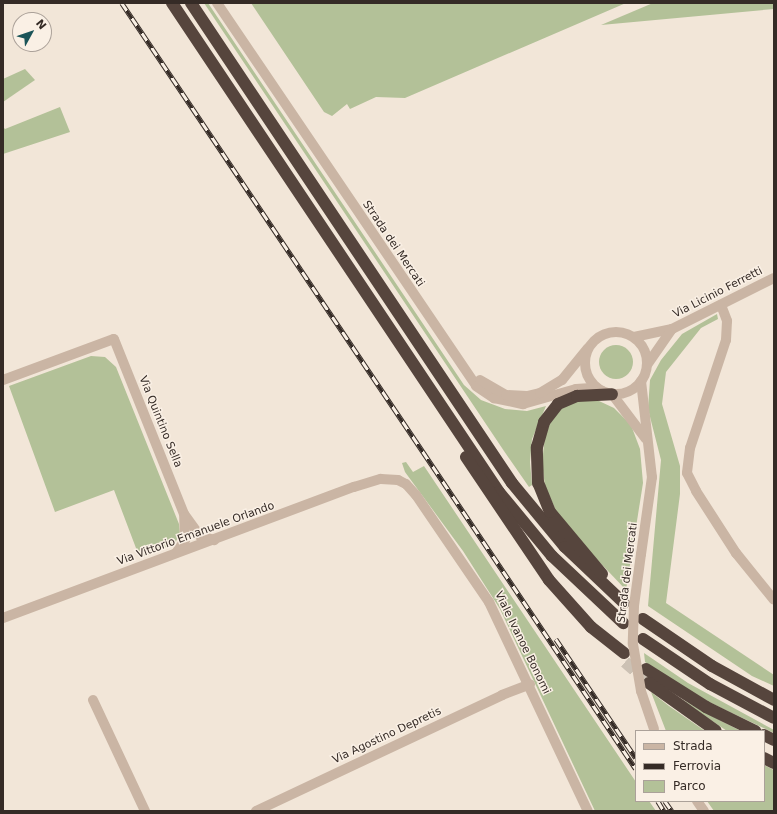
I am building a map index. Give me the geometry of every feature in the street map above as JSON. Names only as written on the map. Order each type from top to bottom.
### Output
[{"type":"highway","points":[[172,3],[435,397],[521,520],[569,574],[623,623]]},
{"type":"highway","points":[[191,3],[509,478],[565,547],[624,603],[552,517],[540,490],[536,469],[539,434],[546,417],[554,406],[577,396],[607,393]]},
{"type":"highway","points":[[435,397],[470,464],[529,554],[566,601],[604,640],[624,657]]},
{"type":"highway","points":[[643,619],[712,666],[774,700]]},
{"type":"highway","points":[[643,639],[710,684],[774,718]]},
{"type":"highway","points":[[646,669],[706,707],[753,730]]},
{"type":"highway","points":[[649,683],[715,730]]},
{"type":"highway","points":[[765,736],[774,740]]},
{"type":"highway","points":[[765,758],[774,763]]},
{"type":"street","name":"Strada dei Mercati","points":[[217,3],[476,386],[494,398],[523,404],[576,389],[591,388],[607,393],[628,392],[641,382]]},
{"type":"street","name":"Strada dei Mercati","points":[[225,3],[468,366],[482,382],[499,392],[513,396],[540,393],[562,380],[588,348],[603,334],[619,332],[634,337]]},
{"type":"street","name":"Via Licinio Ferretti","points":[[672,329],[774,278]]},
{"type":"street","points":[[721,305],[727,321],[726,340],[690,448],[687,473],[696,491],[736,553],[774,600]]},
{"type":"street","name":"Strada dei Mercati","points":[[654,730],[640,691],[633,644],[634,611],[652,477],[646,439],[641,382],[647,365],[672,329]]},
{"type":"street","points":[[647,365],[644,350],[634,337],[672,329]]},
{"type":"street","name":"Via Quintino Sella","points":[[3,380],[114,340],[183,513],[200,536],[209,540],[218,538]]},
{"type":"street","name":"Strada dei Mercati","points":[[588,348],[584,358],[588,378],[607,393],[646,439]]},
{"type":"street","name":"Via Vittorio Emanuele Orlando","points":[[3,618],[370,482],[386,479],[398,480]]},
{"type":"street","name":"Viale Ivanoe Bonomi","points":[[398,480],[406,484],[416,495],[480,586],[500,621],[588,811]]},
{"type":"street","name":"Via Quintino Sella","points":[[170,557],[179,550],[185,540],[183,513]]},
{"type":"street","name":"Via Agostino Depretis","points":[[256,811],[502,695],[530,684]]},
{"type":"street","points":[[93,700],[145,811]]},
{"type":"street","points":[[698,802],[704,811]]},
{"type":"green space","points":[[204,3],[208,3],[464,385],[481,400],[505,409],[527,411],[546,406],[532,439],[530,462],[532,485],[529,487],[504,451]]},
{"type":"green space","points":[[251,3],[626,3],[405,98],[376,97],[350,109],[347,104],[332,116],[324,112]]},
{"type":"green space","points":[[653,3],[774,3],[774,9],[601,25]]},
{"type":"green space","points":[[25,69],[35,80],[3,102],[3,79]]},
{"type":"green space","points":[[60,107],[70,132],[3,154],[3,127],[5,129]]},
{"type":"green space","points":[[717,314],[718,319],[701,328],[666,372],[662,404],[680,466],[680,494],[666,603],[774,675],[774,686],[752,676],[648,606],[661,460],[648,409],[650,380],[661,360],[682,334]]},
{"type":"green space","points":[[616,345],[628,350],[633,362],[628,374],[616,379],[604,374],[599,362],[604,350]]},
{"type":"green space","points":[[91,356],[105,357],[116,367],[179,524],[180,534],[175,543],[149,555],[139,556],[114,490],[55,512],[9,386]]},
{"type":"green space","points":[[576,400],[599,401],[614,408],[631,425],[640,449],[643,483],[626,590],[570,531],[557,513],[545,486],[542,463],[545,436],[551,421],[558,411]]},
{"type":"green space","points":[[406,462],[413,472],[424,466],[635,781],[635,802],[650,802],[656,811],[595,811],[500,609],[463,551],[405,472],[402,463]]},
{"type":"green space","points":[[644,653],[688,683],[774,730],[774,733],[709,702],[670,679],[645,662]]},
{"type":"green space","points":[[651,692],[704,730],[666,730]]},
{"type":"green space","points":[[674,695],[739,730],[726,730]]},
{"type":"green space","points":[[765,766],[774,770],[774,811],[714,811],[708,802],[765,802]]},
{"type":"tunnel","points":[[625,662],[649,683]]},
{"type":"railway","points":[[122,3],[635,768]]},
{"type":"railway","points":[[556,639],[635,757]]},
{"type":"railway","points":[[659,802],[664,811]]},
{"type":"railway","points":[[666,802],[672,811]]}]
